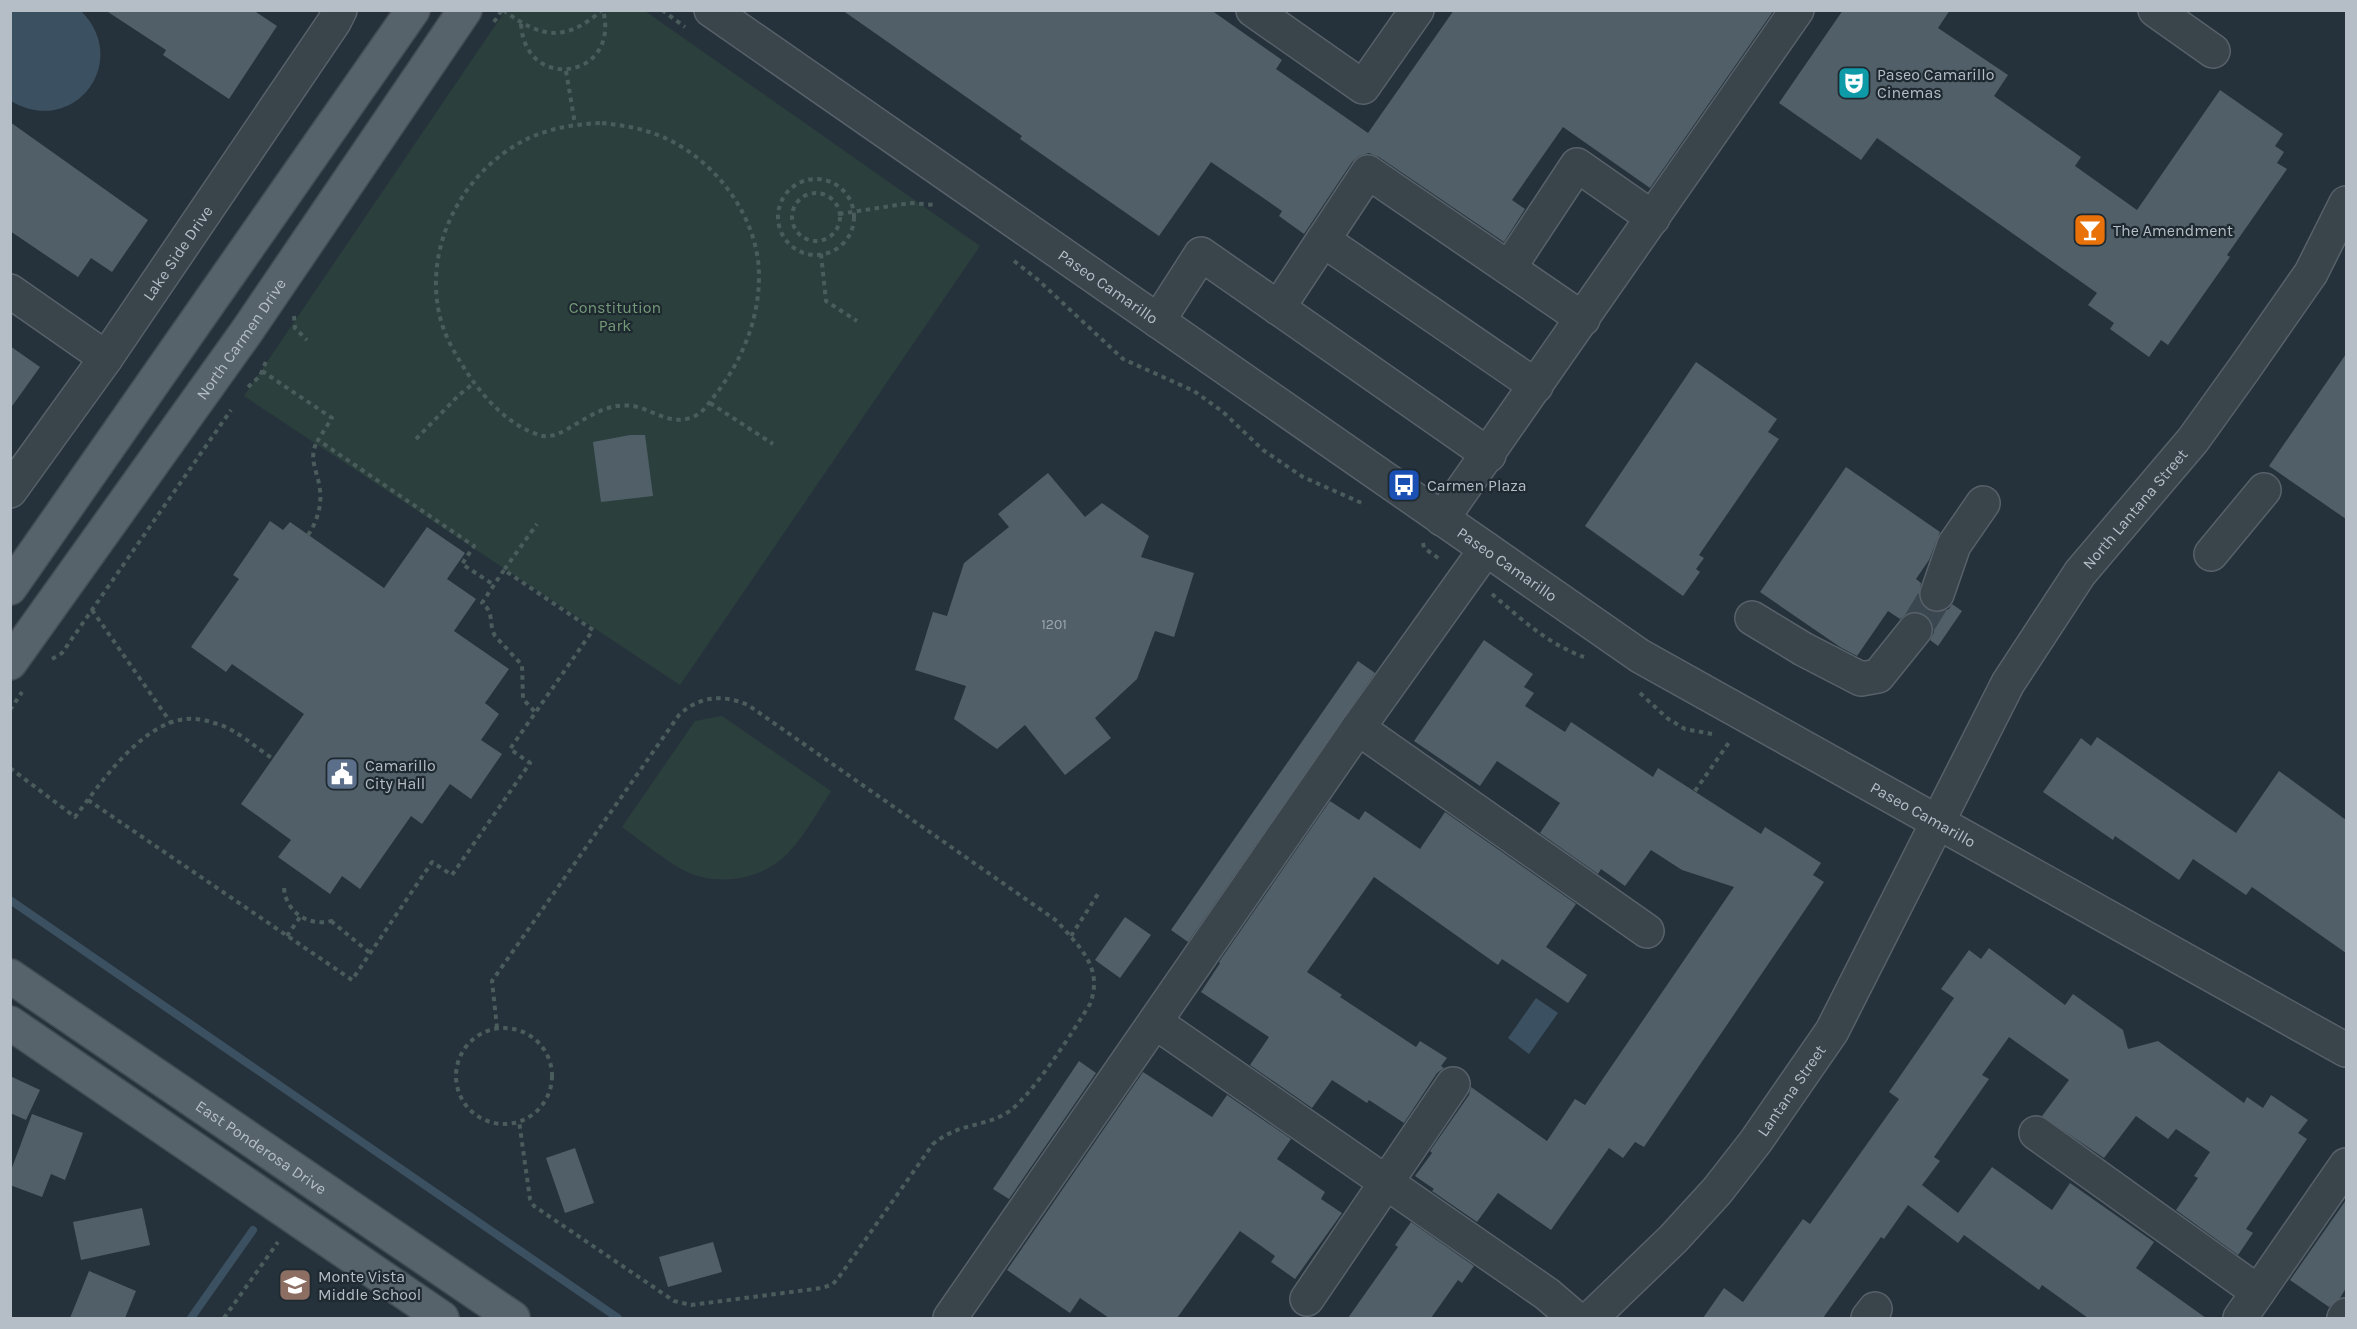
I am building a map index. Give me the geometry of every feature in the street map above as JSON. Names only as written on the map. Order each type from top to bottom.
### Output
[{"type":"main road","points":[[10,588],[413,10]]},
{"type":"main road","name":"North Carmen Drive","points":[[10,663],[247,331],[465,10]]},
{"type":"main road","name":"East Ponderosa Drive","points":[[10,976],[513,1318]]},
{"type":"main road","points":[[10,1023],[442,1318]]},
{"type":"street","points":[[1253,10],[1362,87],[1417,10]]},
{"type":"street","points":[[1432,529],[1489,454],[1797,10]]},
{"type":"street","points":[[2155,10],[2213,51]]},
{"type":"street","name":"Lake Side Drive","points":[[10,491],[106,358],[330,14]]},
{"type":"street","name":"Paseo Camarillo","points":[[723,14],[1158,321],[1432,529],[1486,549],[1640,656],[2346,1050]]},
{"type":"street","points":[[1509,268],[1577,165],[1653,218]]},
{"type":"street","points":[[1278,308],[1368,172],[1583,319]]},
{"type":"street","name":"North Lantana Street","points":[[1939,823],[2008,683],[2080,573],[2193,441],[2311,273],[2346,203]]},
{"type":"street","points":[[1323,240],[1536,386]]},
{"type":"street","points":[[1158,321],[1201,254],[1489,454]]},
{"type":"street","points":[[10,291],[106,358]]},
{"type":"street","points":[[2211,554],[2264,490]]},
{"type":"street","points":[[1937,594],[1954,545],[1983,503]]},
{"type":"street","points":[[950,1318],[1358,728],[1486,549]]},
{"type":"street","points":[[1752,618],[1861,680],[1878,676],[1915,630]]},
{"type":"street","points":[[1358,728],[1647,931]]},
{"type":"street","name":"Lantana Street","points":[[1591,1318],[1673,1239],[1717,1191],[1756,1141],[1832,1031],[1939,823]]},
{"type":"street","points":[[1155,1022],[1387,1181],[1547,1294],[1575,1318]]},
{"type":"street","points":[[1307,1299],[1453,1084]]},
{"type":"street","points":[[2036,1132],[2258,1292]]},
{"type":"street","points":[[2240,1318],[2346,1165]]},
{"type":"path","points":[[503,10],[521,24],[548,33],[570,32],[586,25],[602,10],[607,26],[598,52],[589,62],[576,69],[561,71],[545,65],[532,56],[522,40],[521,24]]},
{"type":"path","points":[[566,71],[575,124]]},
{"type":"path","points":[[602,123],[628,126],[654,133],[678,144],[700,160],[719,179],[735,200],[747,224],[755,249],[759,275],[751,327],[742,352],[730,376],[699,414],[681,420],[671,420],[631,405],[606,407],[583,418],[560,434],[544,437],[523,428],[496,408],[474,383],[462,365],[440,318],[437,266],[442,240],[465,192],[482,171],[502,153],[550,130],[575,124],[602,123]]},
{"type":"path","points":[[810,179],[825,180],[839,186],[849,197],[854,212],[853,227],[846,240],[835,250],[821,254],[806,254],[792,247],[783,236],[778,222],[779,207],[785,194],[796,183],[810,179]]},
{"type":"path","points":[[815,193],[824,194],[832,199],[839,214],[838,225],[834,233],[826,239],[817,241],[799,235],[792,218],[793,209],[798,201],[806,195],[815,193]]},
{"type":"path","points":[[839,214],[910,203],[939,205]]},
{"type":"path","points":[[821,254],[826,301],[857,321]]},
{"type":"path","points":[[1037,279],[1123,359],[1194,391],[1223,412],[1263,450],[1303,477],[1373,507]]},
{"type":"path","points":[[294,315],[295,328],[307,340]]},
{"type":"path","points":[[262,371],[332,418],[313,448],[313,465],[320,490],[320,504],[315,525],[309,535]]},
{"type":"path","points":[[416,439],[474,383]]},
{"type":"path","points":[[710,403],[773,444]]},
{"type":"path","points":[[318,440],[474,546],[462,564],[494,585]]},
{"type":"path","points":[[536,712],[523,699],[522,665],[495,636],[491,612],[482,603],[537,524]]},
{"type":"path","points":[[1432,529],[1424,548],[1490,592],[1546,638],[1571,652],[1589,658]]},
{"type":"path","points":[[88,800],[352,980],[432,862],[452,875],[530,763],[510,749],[593,630],[504,570]]},
{"type":"path","points":[[93,610],[171,723]]},
{"type":"path","points":[[1634,686],[1652,706],[1676,724],[1685,729],[1709,733],[1731,741],[1695,791]]},
{"type":"path","points":[[497,1028],[492,981],[679,715],[690,706],[707,699],[732,700],[748,705],[1057,921],[1071,936],[1092,966],[1095,986],[1090,1004],[1019,1103],[1012,1110],[994,1119],[947,1133],[933,1144],[839,1277],[828,1287],[691,1305],[674,1301],[534,1206],[530,1199],[519,1121]]},
{"type":"path","points":[[10,768],[75,817],[105,777],[152,732],[171,723],[186,719],[215,723],[230,729],[273,759]]},
{"type":"path","points":[[284,888],[287,903],[300,917],[315,923],[333,920],[370,953]]},
{"type":"path","points":[[1071,936],[1098,894]]},
{"type":"path","points":[[287,936],[300,917]]},
{"type":"path","points":[[497,1028],[511,1028],[524,1032],[540,1044],[550,1062],[552,1076],[550,1089],[544,1102],[536,1112],[519,1121],[497,1123],[484,1119],[464,1102],[458,1089],[456,1075],[463,1049],[472,1039],[497,1028]]},
{"type":"path","points":[[224,1318],[282,1237]]},
{"type":"green space","name":"Constitution Park","points":[[505,11],[645,11],[980,246],[680,685],[244,396]]},
{"type":"green space","points":[[722,716],[831,791],[800,838],[779,861],[767,869],[741,878],[713,879],[700,877],[679,868],[622,827],[695,721]]},
{"type":"water","points":[[11,10],[81,11],[95,31],[100,52],[98,72],[88,89],[74,102],[55,110],[34,110],[11,101]]},
{"type":"water","points":[[1536,998],[1558,1013],[1529,1054],[1508,1038]]},
{"type":"building","points":[[105,10],[253,10],[277,26],[229,99],[163,55],[166,50]]},
{"type":"building","points":[[842,10],[1211,10],[1282,60],[1276,69],[1368,133],[1454,10],[1774,10],[1650,188],[1563,127],[1512,200],[1525,209],[1504,242],[1379,157],[1369,153],[1359,156],[1352,162],[1304,234],[1279,216],[1282,211],[1211,162],[1159,236],[1020,139],[1022,136]]},
{"type":"building","points":[[1843,10],[1950,10],[1938,28],[2008,75],[1994,96],[2081,157],[2075,166],[2137,210],[2220,90],[2283,134],[2275,146],[2284,152],[2277,163],[2287,169],[2227,255],[2230,257],[2168,345],[2161,340],[2149,357],[2110,329],[2114,323],[2088,305],[2097,293],[1877,138],[1861,160],[1779,103]]},
{"type":"building","points":[[10,122],[148,220],[112,272],[91,258],[78,277],[10,231]]},
{"type":"building","points":[[10,346],[40,367],[10,409]]},
{"type":"building","points":[[2346,354],[2346,519],[2269,466]]},
{"type":"building","points":[[1696,362],[1777,419],[1768,432],[1779,439],[1699,555],[1704,558],[1696,569],[1700,572],[1683,596],[1585,526]]},
{"type":"building","points":[[630,435],[645,435],[653,496],[601,502],[593,442]]},
{"type":"building","points":[[1846,467],[1940,532],[1929,560],[1916,579],[1921,583],[1919,597],[1923,607],[1931,612],[1949,609],[1952,604],[1962,611],[1938,646],[1930,640],[1934,632],[1933,624],[1926,615],[1917,611],[1909,612],[1900,619],[1888,611],[1857,656],[1840,647],[1760,592]]},
{"type":"building","points":[[1048,473],[1085,517],[1102,503],[1149,536],[1141,557],[1194,573],[1174,637],[1155,631],[1137,679],[1095,718],[1111,738],[1065,775],[1025,725],[997,749],[954,719],[966,686],[915,670],[933,612],[947,616],[964,563],[1009,527],[998,514]]},
{"type":"building","points":[[270,521],[283,530],[290,522],[384,588],[427,527],[465,553],[447,579],[476,599],[454,631],[509,669],[485,703],[499,714],[481,740],[502,754],[471,799],[450,784],[422,824],[411,816],[360,889],[342,876],[330,894],[278,857],[291,840],[241,804],[304,714],[232,664],[226,672],[191,647],[239,579],[233,575]]},
{"type":"building","points":[[1484,640],[1533,674],[1524,687],[1534,693],[1525,706],[1565,732],[1571,722],[1653,777],[1658,768],[1761,834],[1765,827],[1821,863],[1813,875],[1824,882],[1644,1147],[1635,1142],[1623,1158],[1609,1148],[1551,1230],[1498,1193],[1477,1222],[1432,1191],[1434,1189],[1415,1176],[1469,1095],[1471,1087],[1547,1141],[1575,1099],[1585,1105],[1734,887],[1682,870],[1651,850],[1625,886],[1601,869],[1598,874],[1540,833],[1560,803],[1497,761],[1480,786],[1414,741]]},
{"type":"building","points":[[1358,661],[1375,673],[1188,942],[1171,930]]},
{"type":"building","points":[[2097,737],[2236,833],[2279,771],[2346,820],[2346,953],[2252,887],[2246,895],[2193,859],[2179,880],[2115,836],[2113,840],[2043,792],[2081,738],[2091,746]]},
{"type":"building","points":[[1330,801],[1359,820],[1365,811],[1420,849],[1445,812],[1576,904],[1546,947],[1587,975],[1568,1003],[1502,959],[1498,965],[1374,877],[1307,972],[1342,995],[1340,997],[1416,1047],[1420,1041],[1447,1058],[1441,1066],[1444,1068],[1437,1073],[1404,1123],[1369,1100],[1367,1103],[1332,1080],[1312,1108],[1250,1065],[1269,1037],[1201,992],[1219,962]]},
{"type":"building","points":[[1125,917],[1151,935],[1120,978],[1095,960]]},
{"type":"building","points":[[1989,948],[2065,1005],[2073,994],[2123,1030],[2128,1049],[2158,1041],[2244,1103],[2247,1097],[2263,1108],[2271,1095],[2308,1120],[2298,1133],[2307,1139],[2246,1229],[2253,1233],[2238,1255],[2176,1210],[2198,1178],[2194,1176],[2210,1152],[2176,1129],[2168,1139],[2136,1116],[2104,1158],[2042,1116],[2069,1080],[2009,1037],[1982,1075],[1989,1079],[1934,1157],[1940,1161],[1922,1185],[1958,1213],[1992,1167],[2052,1210],[2070,1183],[2154,1242],[2136,1268],[2206,1318],[2088,1318],[2042,1285],[2039,1290],[1964,1235],[1958,1243],[1908,1205],[1884,1239],[1881,1237],[1823,1318],[1703,1318],[1724,1288],[1743,1302],[1803,1219],[1810,1224],[1899,1099],[1889,1092],[1954,998],[1941,989],[1969,950],[1981,959]]},
{"type":"building","points":[[1079,1061],[1096,1073],[1009,1199],[993,1189]]},
{"type":"building","points":[[1143,1072],[1212,1117],[1227,1095],[1291,1139],[1277,1159],[1325,1192],[1321,1199],[1342,1213],[1295,1279],[1271,1262],[1275,1256],[1240,1231],[1177,1318],[1109,1318],[1080,1298],[1070,1313],[1007,1270]]},
{"type":"building","points":[[10,1076],[40,1090],[26,1120],[10,1113]]},
{"type":"building","points":[[32,1114],[83,1133],[65,1180],[51,1174],[42,1197],[10,1185],[10,1173]]},
{"type":"building","points":[[575,1148],[594,1203],[565,1213],[546,1158]]},
{"type":"building","points":[[2346,1200],[2346,1288],[2340,1298],[2329,1307],[2290,1280]]},
{"type":"building","points":[[142,1208],[150,1245],[81,1260],[73,1222]]},
{"type":"building","points":[[1411,1222],[1474,1266],[1462,1283],[1458,1280],[1431,1318],[1348,1318],[1398,1247],[1395,1245]]},
{"type":"building","points":[[713,1242],[722,1272],[668,1287],[659,1257]]},
{"type":"building","points":[[89,1271],[136,1291],[125,1318],[70,1318]]},
{"type":"waterway","points":[[10,900],[618,1318]]},
{"type":"waterway","points":[[191,1318],[253,1230]]},
{"type":"tunnel","points":[[1915,630],[1937,594]]},
{"type":"place","name":"Paseo Camarillo Cinemas","points":[[1854,83]]},
{"type":"place","name":"The Amendment","points":[[2090,230]]},
{"type":"place","name":"Carmen Plaza","points":[[1404,485]]},
{"type":"place","name":"Camarillo City Hall","points":[[342,774]]},
{"type":"place","name":"Monte Vista Middle School","points":[[295,1285]]}]
